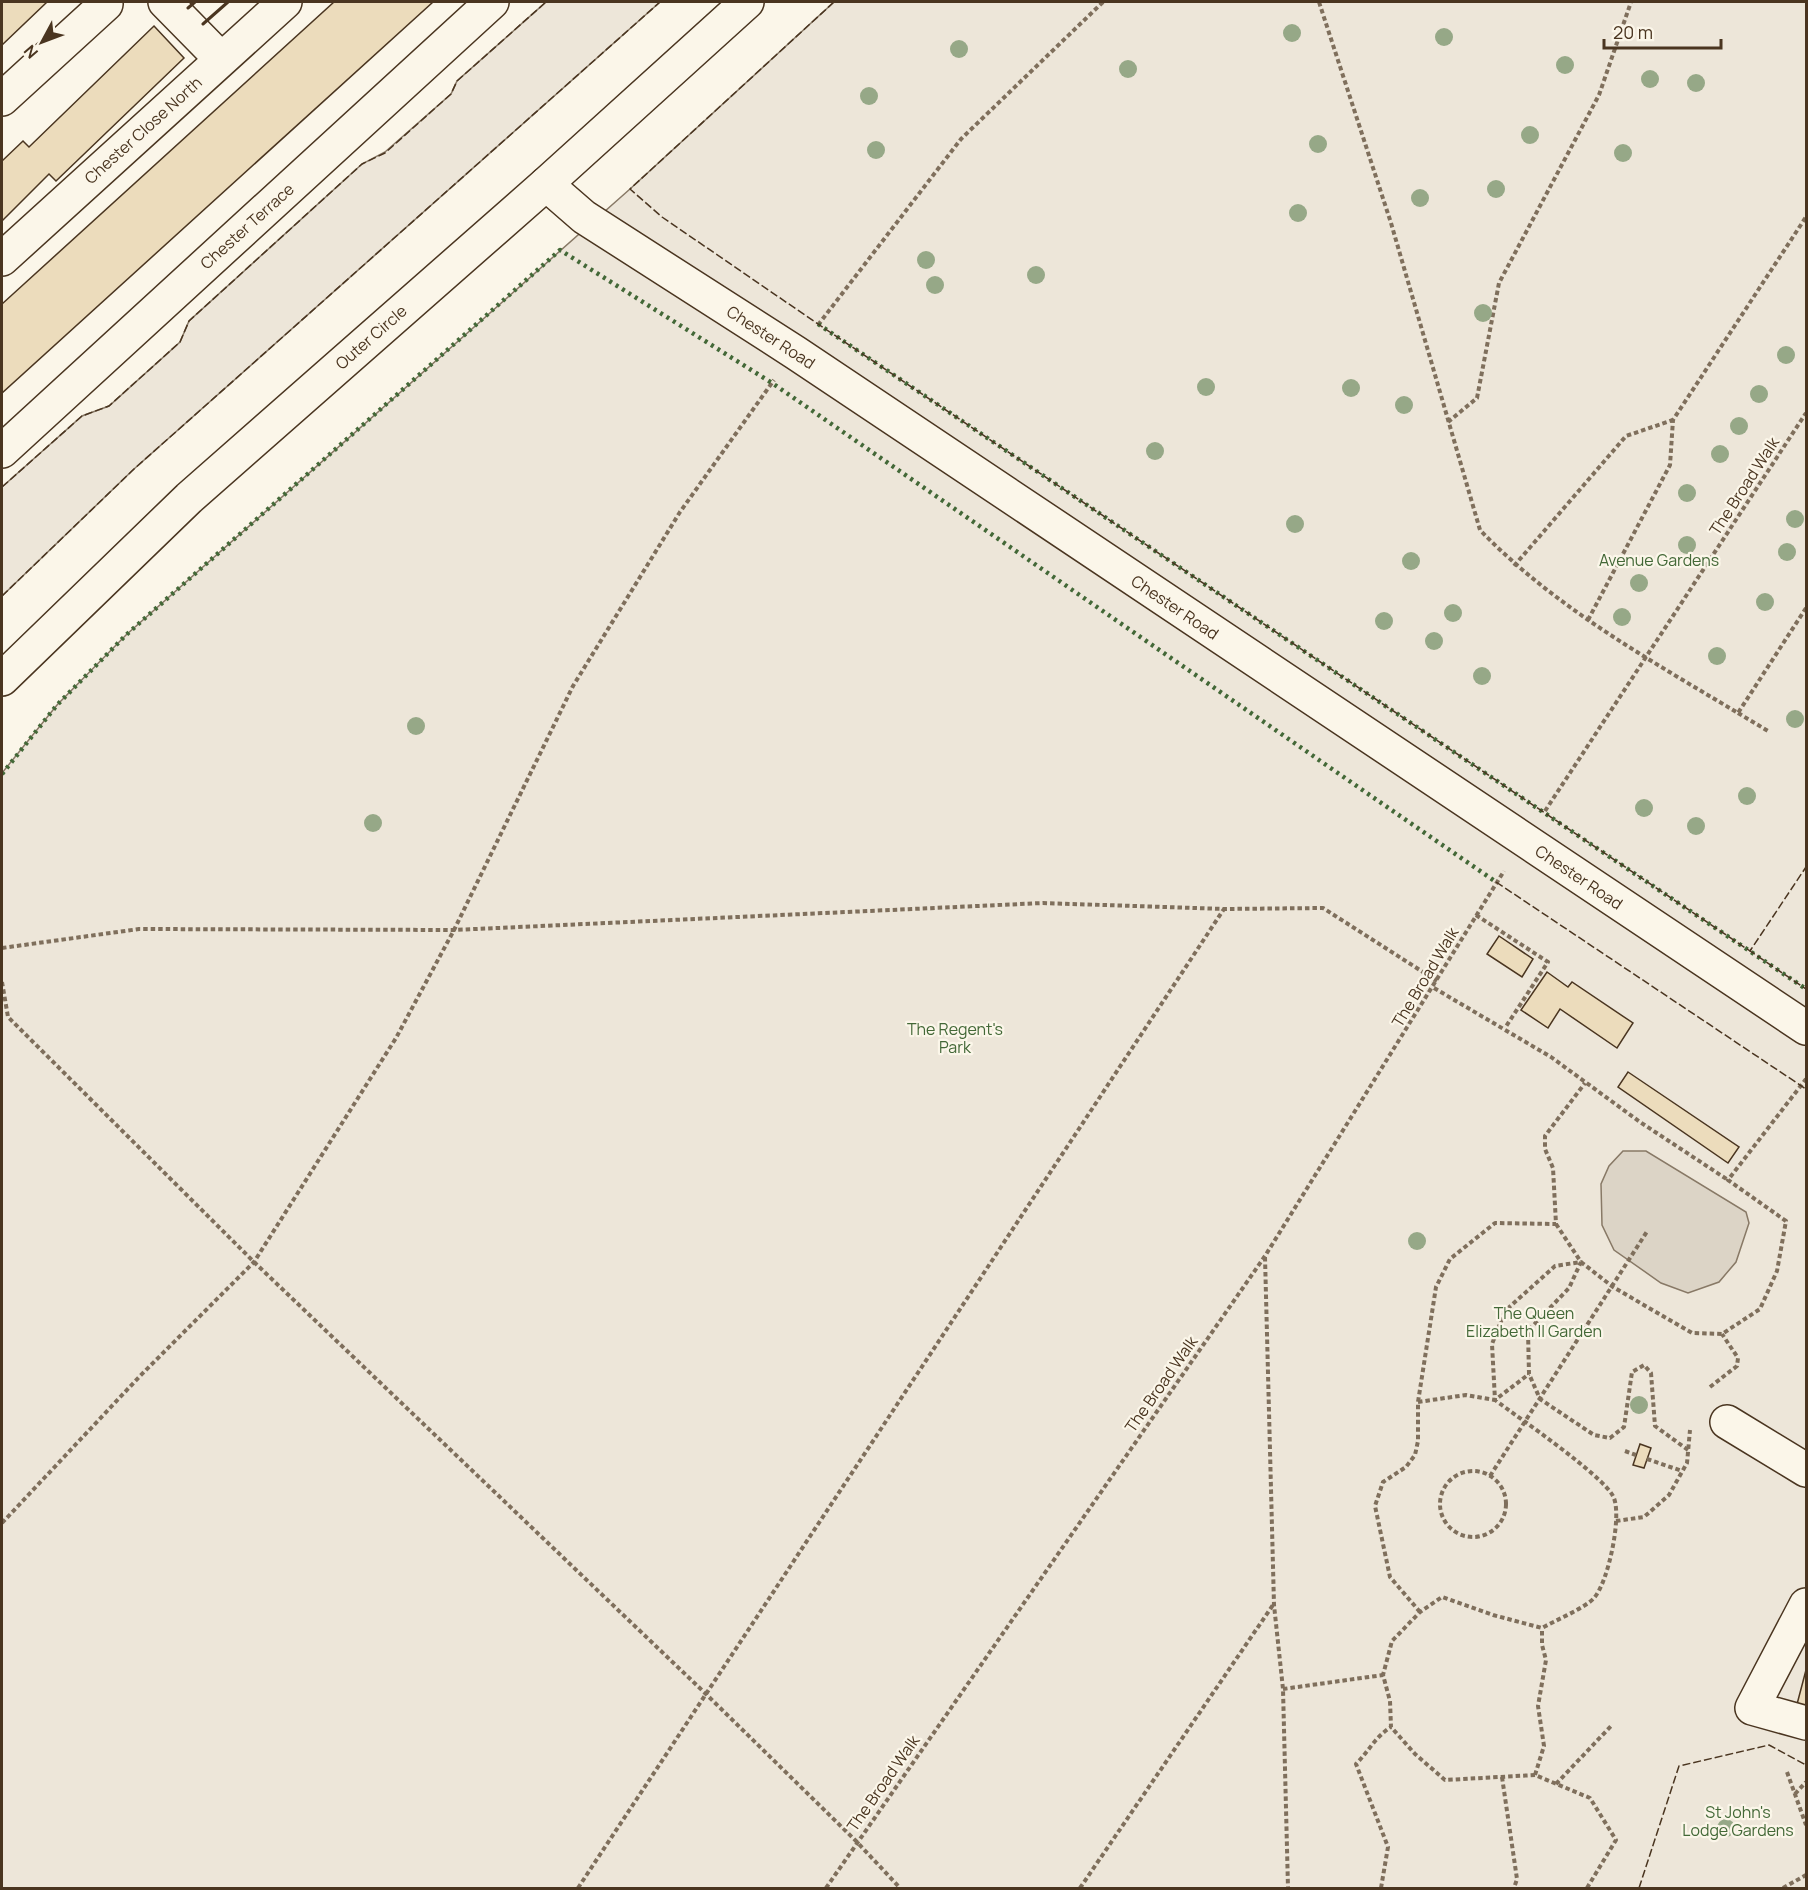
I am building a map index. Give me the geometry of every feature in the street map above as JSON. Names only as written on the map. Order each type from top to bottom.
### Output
[{"type":"street","points":[[167,2],[221,59]]},
{"type":"street","name":"Chester Close North","points":[[2,259],[285,2]]},
{"type":"street","name":"Chester Terrace","points":[[2,451],[492,2]]},
{"type":"street","name":"Outer Circle","points":[[2,679],[189,498],[546,184],[747,2]]},
{"type":"street","points":[[2,99],[105,4]]},
{"type":"street","name":"Chester Road","points":[[546,184],[584,217],[796,353],[1806,1028]]},
{"type":"street","points":[[1727,1422],[1806,1470]]},
{"type":"street","points":[[1806,1605],[1752,1708],[1806,1723]]},
{"type":"path","points":[[2,1523],[140,1376],[254,1262],[396,1038],[454,930],[573,686],[680,512],[796,353],[961,139],[1103,2]]},
{"type":"path","points":[[1319,2],[1391,223],[1480,530],[1514,566],[1588,620],[1646,658],[1768,731]]},
{"type":"path","points":[[1448,423],[1477,398],[1499,283],[1599,95],[1631,2]]},
{"type":"path","points":[[1588,620],[1670,465],[1673,420],[1806,217]]},
{"type":"path","name":"The Broad Walk","points":[[1544,812],[1806,413]]},
{"type":"path","points":[[1514,566],[1626,436],[1673,420]]},
{"type":"path","points":[[1738,713],[1806,608]]},
{"type":"path","name":"The Broad Walk","points":[[826,1888],[1265,1256],[1434,988],[1496,882]]},
{"type":"path","points":[[2,948],[139,929],[454,930],[1043,903],[1224,909],[1323,908],[1437,981]]},
{"type":"path","points":[[578,1888],[1224,909]]},
{"type":"path","points":[[1476,915],[1548,963],[1505,1028]]},
{"type":"path","points":[[2,982],[9,1017],[254,1262],[707,1695],[857,1842],[900,1888]]},
{"type":"path","points":[[1434,988],[1551,1057],[1585,1083],[1786,1221],[1778,1271],[1760,1309],[1722,1334],[1692,1333],[1613,1287],[1581,1263],[1556,1224],[1553,1168],[1545,1149],[1545,1136],[1585,1083]]},
{"type":"path","points":[[1728,1180],[1806,1079]]},
{"type":"path","points":[[1420,1612],[1390,1577],[1375,1506],[1383,1482],[1406,1467],[1415,1455],[1418,1441],[1418,1402],[1436,1287],[1450,1259],[1495,1223],[1556,1224]]},
{"type":"path","points":[[1490,1476],[1648,1230]]},
{"type":"path","points":[[1265,1256],[1274,1605],[1283,1689],[1288,1888]]},
{"type":"path","points":[[1581,1263],[1569,1288],[1528,1331],[1529,1374],[1540,1399],[1594,1435],[1610,1438],[1624,1427],[1632,1372],[1644,1365],[1651,1373],[1655,1426],[1688,1450]]},
{"type":"path","points":[[1495,1400],[1492,1344],[1505,1311],[1555,1266],[1581,1263]]},
{"type":"path","points":[[1707,1390],[1737,1366],[1738,1358],[1722,1334]]},
{"type":"path","points":[[1495,1400],[1529,1374]]},
{"type":"path","points":[[1418,1402],[1466,1395],[1495,1400],[1593,1476],[1614,1497],[1616,1521],[1609,1566],[1594,1598],[1542,1628],[1493,1615],[1442,1597],[1420,1612],[1392,1641],[1383,1675],[1390,1701],[1391,1727],[1445,1780],[1535,1775],[1590,1798],[1616,1840],[1587,1888]]},
{"type":"path","points":[[1616,1521],[1644,1517],[1669,1495],[1687,1463],[1690,1423]]},
{"type":"path","points":[[1625,1451],[1636,1455]]},
{"type":"path","points":[[1647,1459],[1682,1471]]},
{"type":"path","points":[[1467,1471],[1490,1476],[1500,1485],[1505,1497],[1505,1510],[1501,1522],[1492,1532],[1479,1537],[1465,1537],[1452,1531],[1443,1521],[1439,1507],[1440,1495],[1446,1484],[1455,1475],[1467,1471]]},
{"type":"path","points":[[1080,1888],[1274,1605]]},
{"type":"path","points":[[1535,1775],[1544,1746],[1538,1706],[1546,1660],[1542,1645],[1542,1628]]},
{"type":"path","points":[[1283,1689],[1383,1675]]},
{"type":"path","points":[[1556,1784],[1611,1726]]},
{"type":"path","points":[[1381,1888],[1388,1847],[1356,1764],[1368,1752],[1376,1737],[1391,1727]]},
{"type":"path","points":[[1787,1772],[1806,1825]]},
{"type":"path","points":[[1502,1777],[1517,1879],[1514,1888]]},
{"type":"path","points":[[1795,1794],[1806,1782]]},
{"type":"path","points":[[1783,1888],[1806,1875]]},
{"type":"green space","points":[[546,2],[660,2],[134,469],[2,596],[2,487],[82,416],[109,406],[180,342],[189,321],[362,164],[385,152],[451,94],[457,81]]},
{"type":"green space","name":"The Regent's Park","points":[[834,2],[1806,2],[1806,1888],[2,1888],[2,773],[57,705],[126,635],[630,189]]},
{"type":"shaded area","points":[[1623,1151],[1646,1151],[1746,1212],[1749,1223],[1736,1262],[1719,1282],[1688,1293],[1661,1283],[1614,1250],[1602,1225],[1601,1184],[1609,1166]]},
{"type":"building","points":[[2,2],[47,2],[2,45]]},
{"type":"building","points":[[334,2],[433,2],[2,393],[2,304]]},
{"type":"building","points":[[154,26],[184,58],[56,181],[49,174],[2,221],[2,161],[23,141],[29,147]]},
{"type":"building","points":[[1499,936],[1533,959],[1522,977],[1487,954]]},
{"type":"building","points":[[1547,972],[1568,987],[1572,982],[1633,1023],[1617,1048],[1560,1009],[1548,1028],[1521,1010]]},
{"type":"building","points":[[1628,1072],[1739,1147],[1728,1163],[1618,1087]]},
{"type":"building","points":[[1640,1444],[1651,1448],[1644,1468],[1633,1465]]},
{"type":"building","points":[[1806,1670],[1806,1711],[1796,1708]]},
{"type":"hedge","points":[[2,774],[57,705],[126,635],[560,250],[772,383],[1496,882]]},
{"type":"hedge","points":[[818,324],[1806,989]]},
{"type":"fence","points":[[2,487],[82,416],[109,406],[180,342],[189,321],[362,164],[385,153],[451,94],[457,81],[546,2]]},
{"type":"fence","points":[[2,596],[134,469],[660,2]]},
{"type":"fence","points":[[834,2],[630,189],[662,217],[818,324],[1750,951],[1806,867]]},
{"type":"fence","points":[[1496,882],[1806,1089]]},
{"type":"fence","points":[[1751,949],[1750,951],[1806,989]]},
{"type":"fence","points":[[1639,1888],[1679,1766],[1769,1745],[1806,1765]]},
{"type":"wall","points":[[188,8],[195,2]]},
{"type":"wall","points":[[203,24],[228,2]]},
{"type":"park label","name":"Avenue Gardens","points":[[1659,560]]},
{"type":"park label","name":"The Queen Elizabeth II Garden","points":[[1534,1322]]},
{"type":"park label","name":"St John's Lodge Gardens","points":[[1738,1821]]}]
